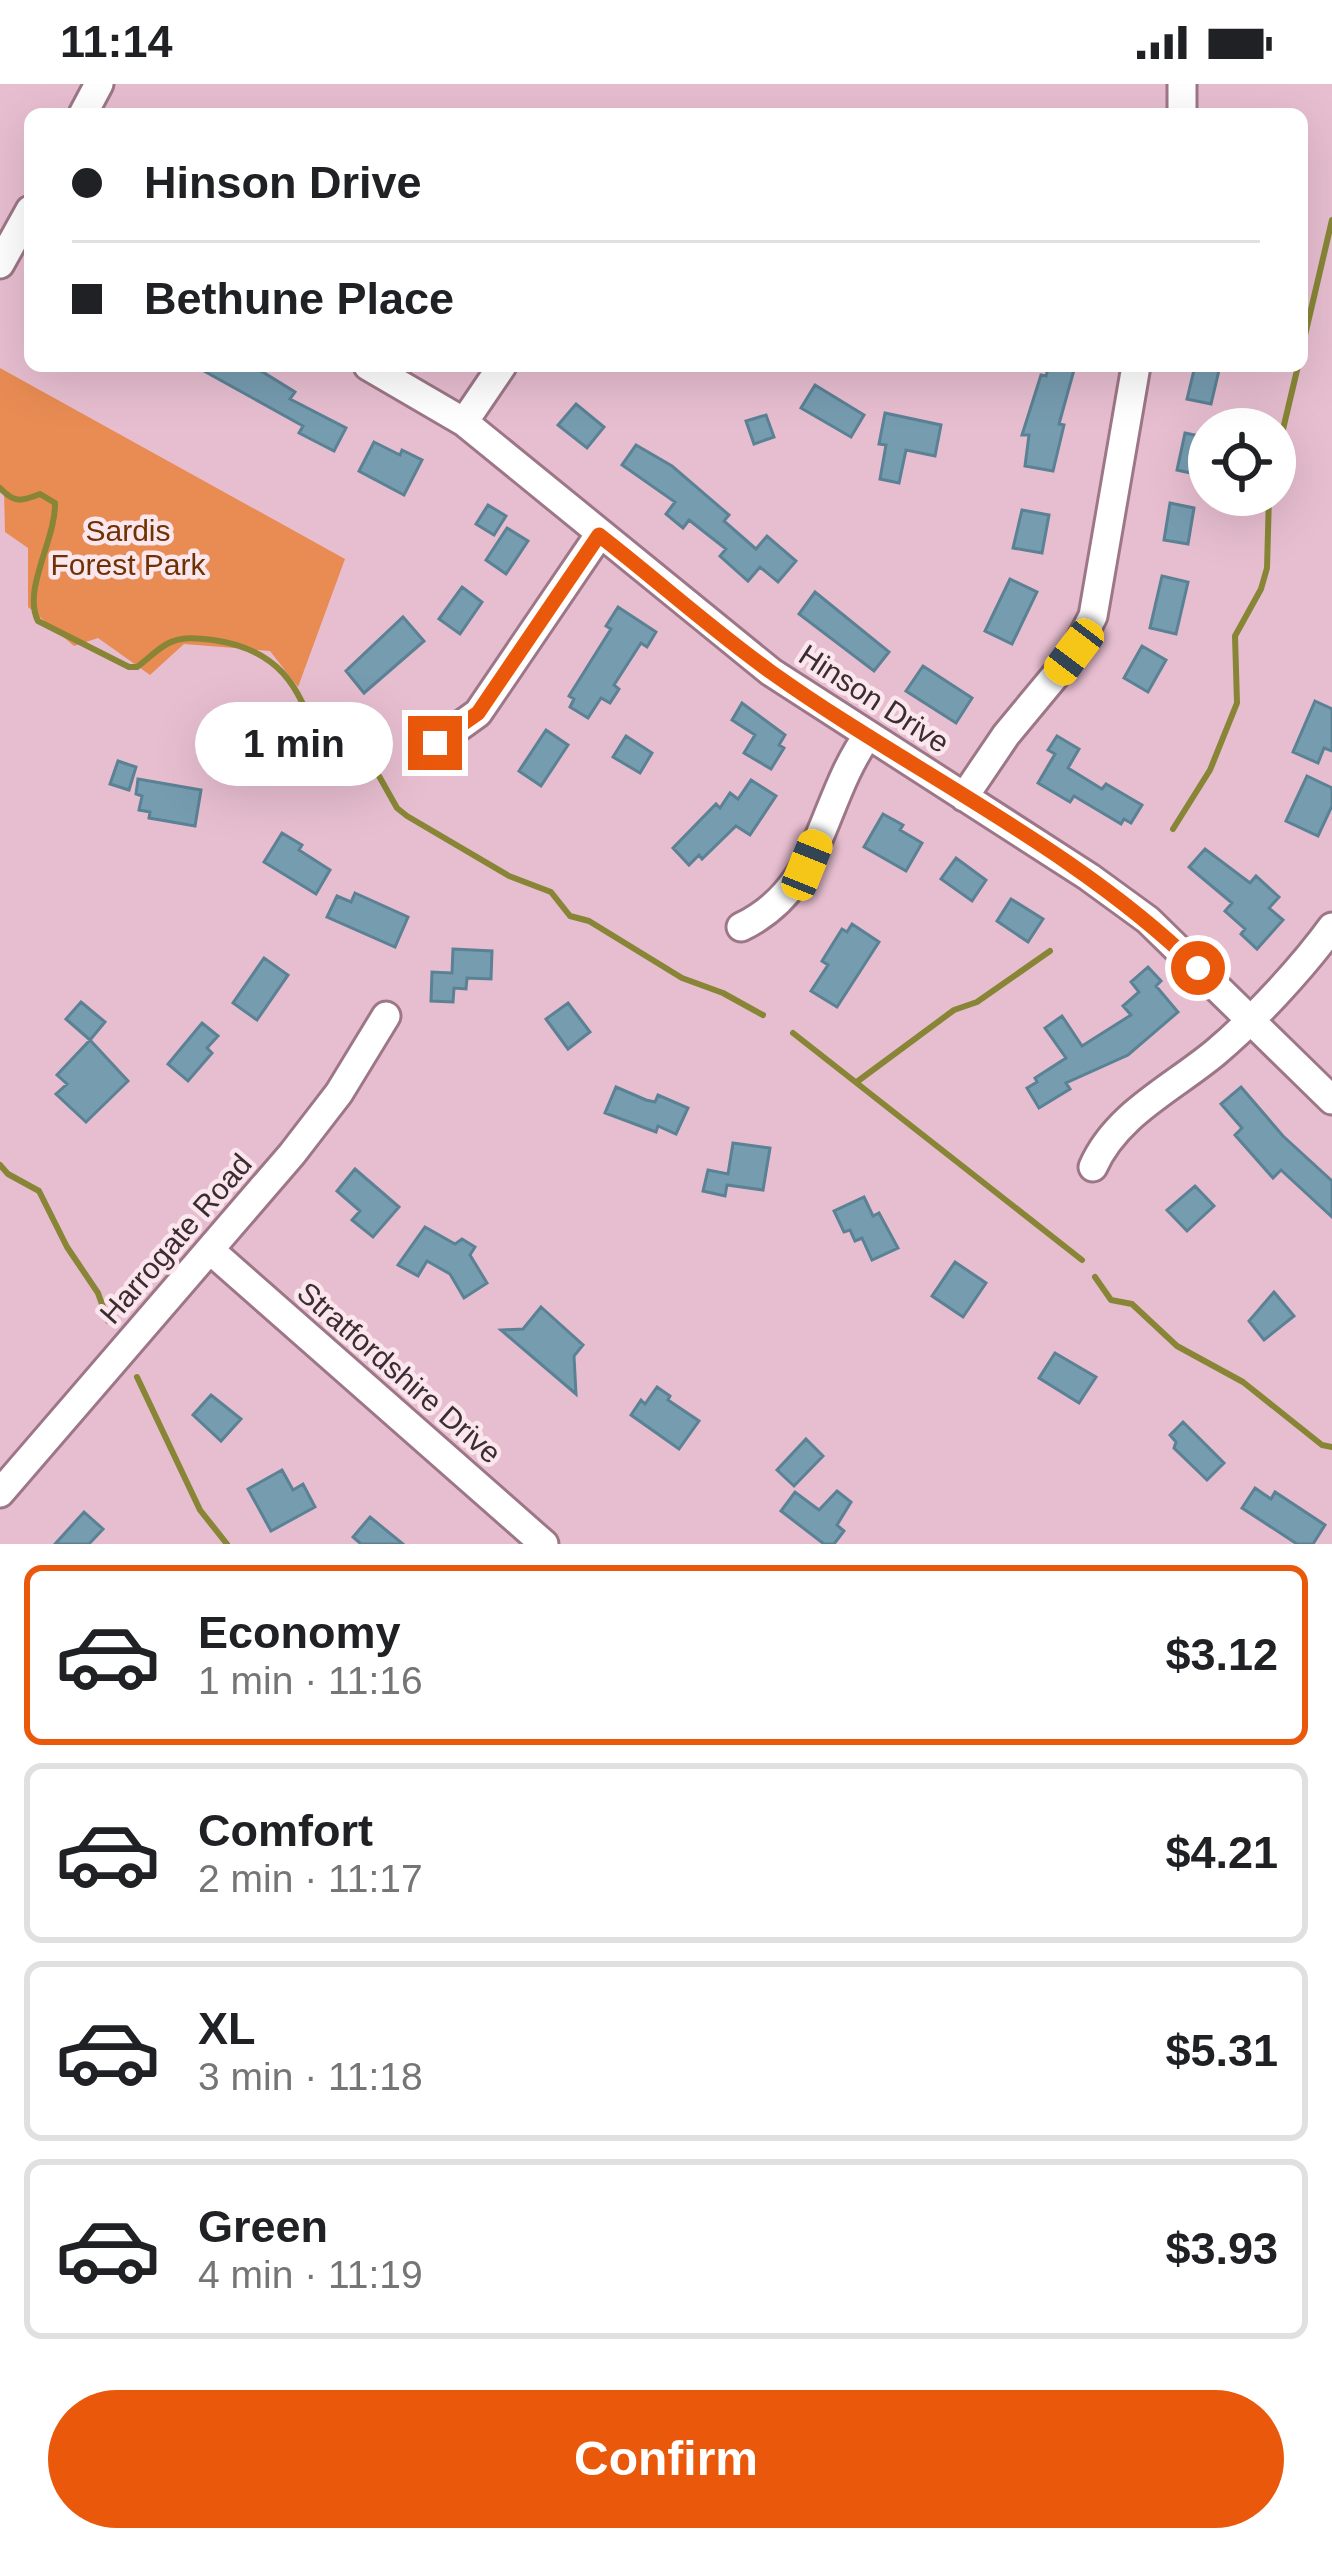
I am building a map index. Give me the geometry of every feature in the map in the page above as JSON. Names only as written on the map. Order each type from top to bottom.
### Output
[{"type":"street","points":[[0,264],[24,221]]},
{"type":"street","name":"Hinson Drive","points":[[378,372],[464,422],[771,672],[1148,920],[1332,1100]]},
{"type":"street","points":[[464,422],[498,372]]},
{"type":"street","points":[[964,797],[1006,735],[1074,652],[1093,616],[1135,372]]},
{"type":"street","points":[[435,743],[478,713],[599,535]]},
{"type":"street","points":[[741,927],[776,908],[800,879],[839,786],[868,735]]},
{"type":"street","points":[[1093,1166],[1115,1130],[1222,1047],[1305,962],[1332,927]]},
{"type":"street","name":"Harrogate Road","points":[[0,1493],[339,1093],[386,1016]]},
{"type":"street","name":"Stratfordshire Drive","points":[[210,1250],[544,1544]]},
{"type":"green space","name":"Sardis Forest Park","points":[[0,368],[345,559],[298,687],[270,651],[184,644],[150,675],[98,638],[74,646],[28,607],[28,548],[5,532]]},
{"type":"building","points":[[206,372],[263,372],[295,392],[290,399],[346,428],[334,451],[299,433],[303,426]]},
{"type":"building","points":[[1047,372],[1073,372],[1059,424],[1064,425],[1053,471],[1025,466],[1029,435],[1022,435],[1041,375]]},
{"type":"building","points":[[1194,372],[1219,372],[1211,404],[1187,399]]},
{"type":"building","points":[[815,385],[864,415],[851,437],[801,408]]},
{"type":"building","points":[[576,404],[604,427],[587,448],[558,425]]},
{"type":"building","points":[[885,413],[941,425],[935,456],[906,450],[899,483],[880,479],[886,445],[879,444]]},
{"type":"building","points":[[766,415],[774,437],[754,444],[746,421]]},
{"type":"building","points":[[1185,433],[1188,434],[1188,472],[1177,470]]},
{"type":"building","points":[[374,442],[422,460],[404,495],[359,471]]},
{"type":"building","points":[[636,445],[672,466],[729,515],[724,521],[756,549],[767,536],[796,561],[778,582],[760,567],[748,581],[720,556],[726,549],[689,520],[683,528],[666,514],[675,502],[622,465]]},
{"type":"building","points":[[1170,503],[1188,507],[1188,516],[1193,516],[1188,544],[1164,540]]},
{"type":"building","points":[[488,505],[506,516],[494,535],[476,524]]},
{"type":"building","points":[[1022,510],[1049,515],[1042,553],[1013,548]]},
{"type":"building","points":[[507,528],[528,541],[506,574],[486,560]]},
{"type":"building","points":[[1162,576],[1188,582],[1176,634],[1150,628]]},
{"type":"building","points":[[1010,579],[1037,592],[1012,644],[985,631]]},
{"type":"building","points":[[462,587],[482,602],[460,634],[439,619]]},
{"type":"building","points":[[815,592],[889,652],[874,671],[799,614]]},
{"type":"building","points":[[618,607],[656,632],[647,647],[641,643],[614,685],[619,689],[610,703],[601,698],[588,718],[570,707],[574,699],[569,696],[611,629],[606,626]]},
{"type":"building","points":[[403,617],[424,641],[364,693],[346,671]]},
{"type":"building","points":[[1142,646],[1166,660],[1148,692],[1124,678]]},
{"type":"building","points":[[923,666],[972,698],[956,723],[906,691]]},
{"type":"building","points":[[1315,701],[1332,709],[1332,751],[1324,748],[1318,763],[1293,752]]},
{"type":"building","points":[[742,703],[785,735],[779,745],[784,748],[771,769],[744,753],[755,735],[732,720]]},
{"type":"building","points":[[546,730],[568,745],[541,786],[519,771]]},
{"type":"building","points":[[626,736],[652,753],[640,773],[613,757]]},
{"type":"building","points":[[1057,736],[1079,749],[1068,768],[1142,805],[1131,823],[1124,819],[1121,824],[1074,796],[1070,802],[1038,783],[1055,754],[1048,750]]},
{"type":"building","points":[[118,761],[136,767],[129,790],[110,784]]},
{"type":"building","points":[[1307,776],[1332,788],[1332,806],[1318,836],[1286,821]]},
{"type":"building","points":[[138,779],[201,790],[195,826],[149,818],[150,812],[139,810]]},
{"type":"building","points":[[751,780],[776,796],[750,835],[736,826],[702,859],[699,855],[689,865],[673,848],[716,804],[720,808],[730,793],[738,799]]},
{"type":"building","points":[[883,814],[922,843],[906,871],[864,847]]},
{"type":"building","points":[[282,833],[330,870],[316,894],[264,862]]},
{"type":"building","points":[[1205,849],[1250,883],[1256,876],[1279,897],[1269,908],[1283,920],[1257,949],[1241,934],[1245,929],[1225,911],[1232,903],[1189,867]]},
{"type":"building","points":[[956,858],[986,880],[972,901],[941,879]]},
{"type":"building","points":[[355,893],[408,917],[395,947],[327,917],[337,896],[351,902]]},
{"type":"building","points":[[1011,899],[1043,919],[1028,942],[997,921]]},
{"type":"building","points":[[852,924],[879,942],[837,1007],[811,991],[828,965],[822,961],[842,929],[847,932]]},
{"type":"building","points":[[453,949],[492,951],[491,979],[467,978],[466,989],[454,988],[453,1002],[431,1001],[432,972],[452,973]]},
{"type":"building","points":[[264,958],[288,975],[257,1020],[233,1003]]},
{"type":"building","points":[[1148,967],[1161,981],[1156,986],[1178,1012],[1128,1055],[1066,1083],[1070,1089],[1039,1108],[1027,1088],[1066,1058],[1045,1028],[1062,1016],[1082,1046],[1131,1015],[1123,1006],[1139,992],[1131,982]]},
{"type":"building","points":[[81,1002],[105,1022],[90,1040],[66,1019]]},
{"type":"building","points":[[568,1003],[590,1032],[568,1049],[546,1019]]},
{"type":"building","points":[[202,1023],[218,1036],[207,1048],[212,1053],[188,1081],[168,1064]]},
{"type":"building","points":[[90,1040],[128,1081],[86,1122],[56,1094],[67,1084],[57,1075]]},
{"type":"building","points":[[616,1087],[655,1102],[658,1095],[688,1108],[676,1134],[658,1126],[656,1132],[605,1113]]},
{"type":"building","points":[[1241,1087],[1283,1136],[1332,1181],[1332,1217],[1281,1170],[1273,1178],[1235,1135],[1242,1128],[1221,1104]]},
{"type":"building","points":[[733,1143],[770,1148],[763,1190],[727,1185],[725,1196],[703,1191],[708,1170],[728,1174]]},
{"type":"building","points":[[355,1169],[399,1207],[373,1237],[352,1220],[360,1211],[337,1191]]},
{"type":"building","points":[[1195,1186],[1214,1206],[1187,1231],[1167,1210]]},
{"type":"building","points":[[864,1197],[873,1216],[879,1213],[898,1248],[872,1260],[862,1238],[855,1241],[850,1230],[844,1232],[834,1211]]},
{"type":"building","points":[[425,1227],[455,1244],[462,1239],[475,1247],[470,1255],[487,1283],[464,1298],[450,1274],[427,1261],[418,1276],[398,1265]]},
{"type":"building","points":[[955,1262],[986,1283],[963,1317],[932,1296]]},
{"type":"building","points":[[1274,1292],[1294,1316],[1264,1340],[1249,1321]]},
{"type":"building","points":[[541,1307],[583,1345],[574,1356],[576,1394],[501,1330],[523,1329]]},
{"type":"building","points":[[1055,1353],[1096,1377],[1079,1403],[1039,1378]]},
{"type":"building","points":[[657,1387],[699,1421],[679,1449],[631,1415]]},
{"type":"building","points":[[211,1395],[241,1419],[221,1441],[193,1415]]},
{"type":"building","points":[[1183,1422],[1224,1463],[1207,1480],[1174,1448],[1176,1442],[1170,1435]]},
{"type":"building","points":[[806,1439],[823,1456],[794,1486],[777,1470]]},
{"type":"building","points":[[282,1470],[293,1490],[303,1484],[315,1507],[271,1531],[248,1489]]},
{"type":"building","points":[[1255,1488],[1271,1499],[1275,1492],[1325,1525],[1313,1544],[1297,1544],[1242,1508]]},
{"type":"building","points":[[837,1491],[851,1502],[837,1525],[844,1531],[834,1544],[824,1544],[781,1511],[795,1492],[819,1510]]},
{"type":"building","points":[[84,1512],[103,1529],[89,1544],[55,1544]]},
{"type":"building","points":[[370,1517],[403,1544],[361,1544],[353,1537]]},
{"type":"waterway","points":[[1308,322],[1332,220]]},
{"type":"waterway","points":[[1288,408],[1297,372]]},
{"type":"waterway","points":[[0,488],[15,499],[40,494],[55,503],[34,595],[38,621],[129,667],[137,667],[163,646],[183,639],[213,640],[254,652],[270,661],[294,687],[318,744],[370,760],[397,808],[407,816],[509,876],[551,892],[570,916],[589,921],[682,978],[763,1015]]},
{"type":"waterway","points":[[1173,829],[1210,770],[1237,703],[1235,636],[1267,568],[1268,516]]},
{"type":"waterway","points":[[858,1081],[954,1010],[977,1002],[1050,951]]},
{"type":"waterway","points":[[793,1033],[1082,1260]]},
{"type":"waterway","points":[[0,1165],[39,1191],[67,1247],[98,1293],[108,1321]]},
{"type":"waterway","points":[[1095,1277],[1111,1300],[1132,1304],[1177,1346],[1243,1382],[1322,1445],[1332,1447]]},
{"type":"waterway","points":[[137,1377],[200,1510],[227,1544]]},
{"type":"route","points":[[435,743],[478,713],[599,535],[771,672],[1089,877],[1148,920],[1198,968]]}]
